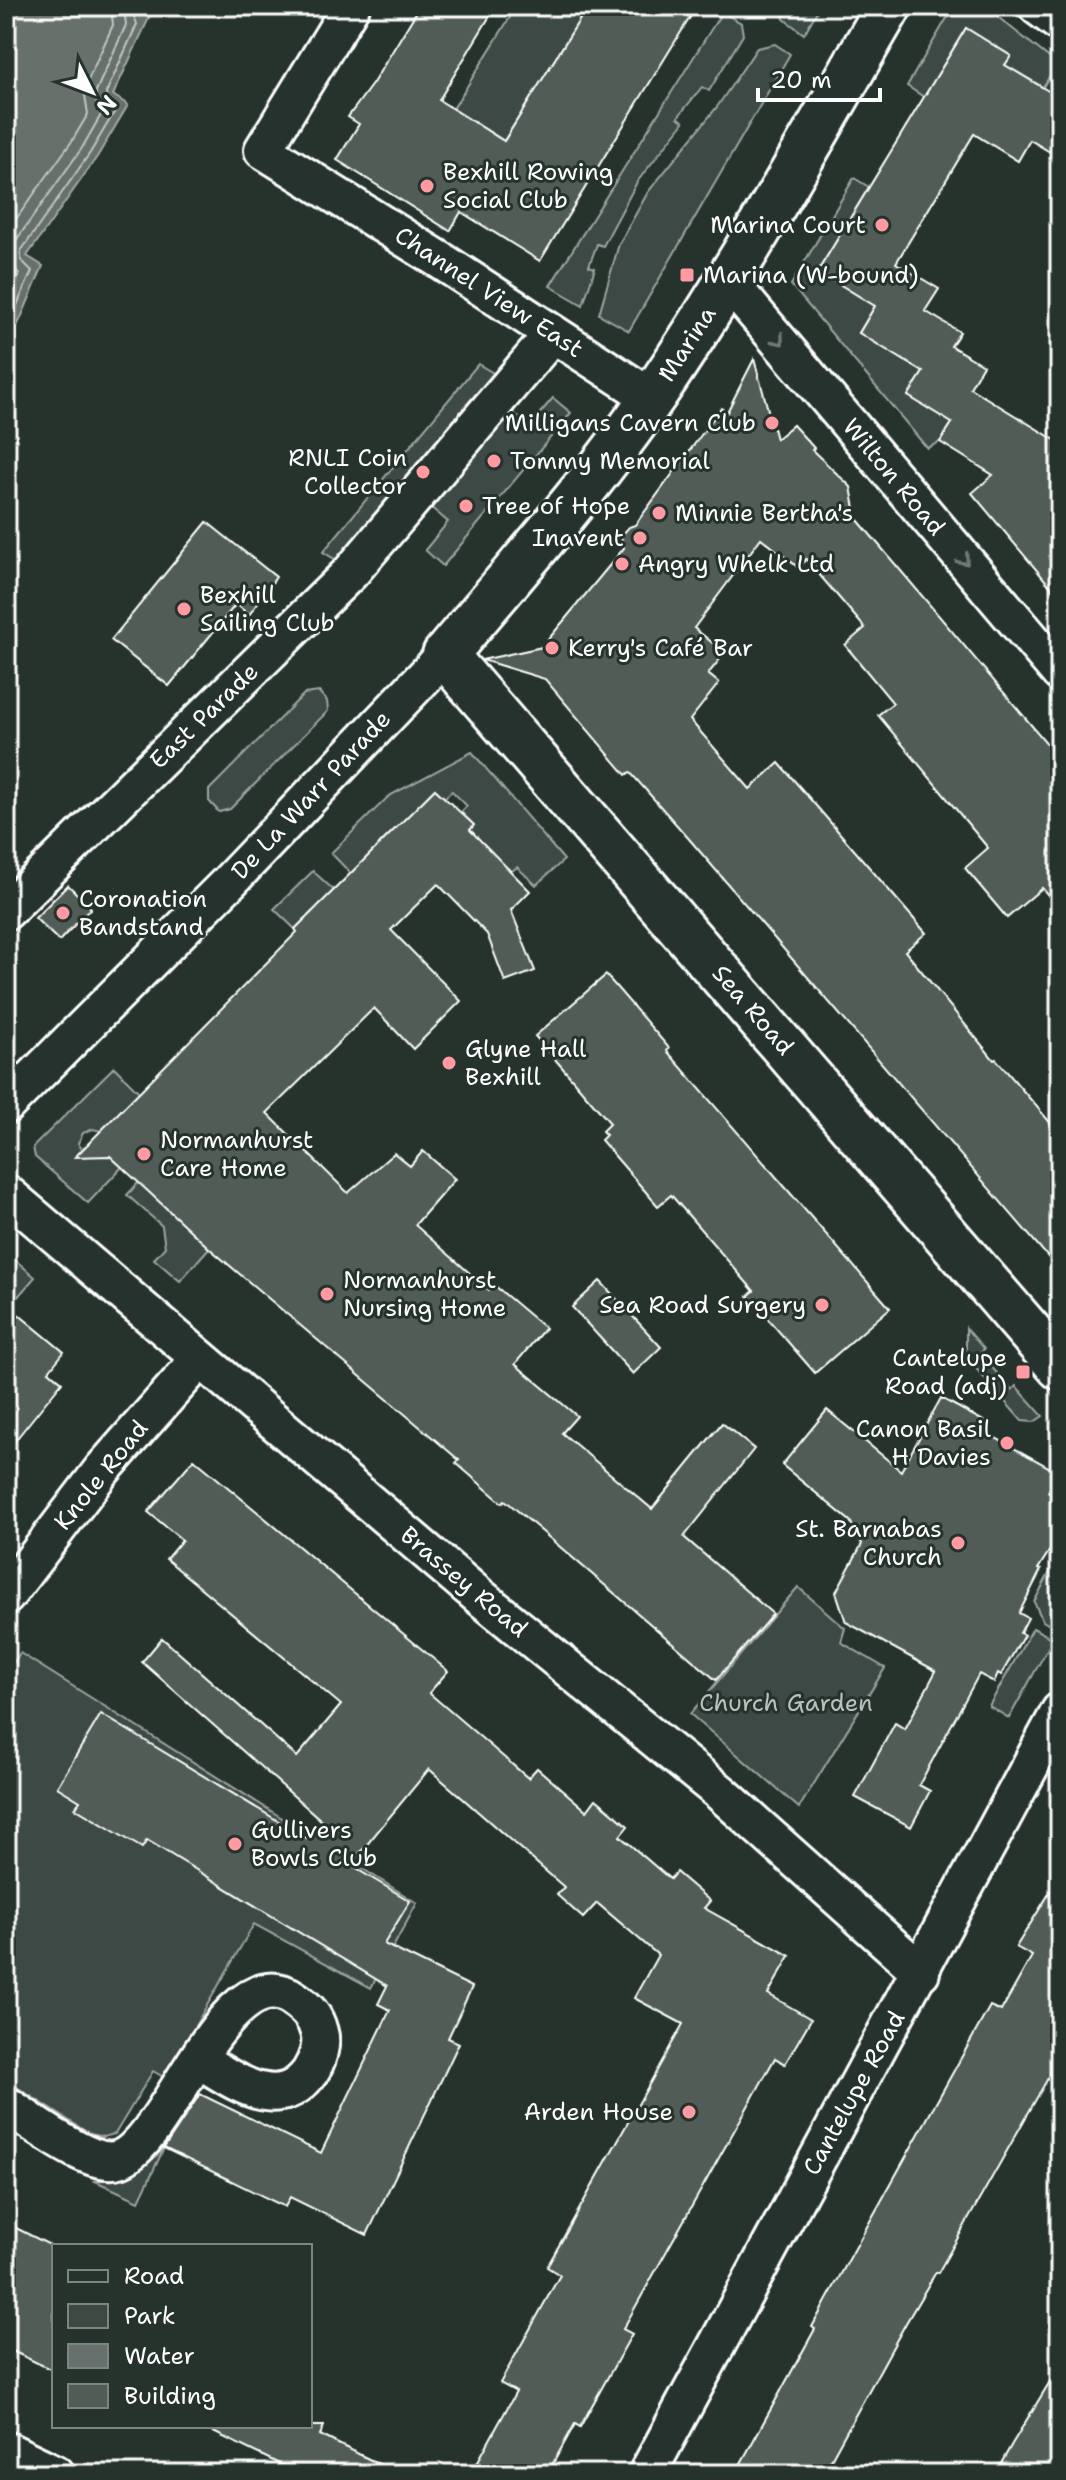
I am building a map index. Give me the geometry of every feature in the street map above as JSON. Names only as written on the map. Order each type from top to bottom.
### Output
[{"type":"main road","name":"Marina","points":[[445,655],[544,540],[652,398],[728,281],[889,6]]},
{"type":"main road","name":"Sea Road","points":[[445,655],[1060,1367]]},
{"type":"street","name":"Channel View East","points":[[351,6],[263,150],[652,398]]},
{"type":"street","points":[[1037,6],[1060,23]]},
{"type":"street","name":"Wilton Road","points":[[728,281],[1060,673]]},
{"type":"street","name":"East Parade","points":[[6,911],[351,572],[553,334]]},
{"type":"street","name":"De La Warr Parade","points":[[6,1105],[229,882],[445,655]]},
{"type":"street","name":"Brassey Road","points":[[6,1193],[479,1596],[721,1793],[921,1972]]},
{"type":"street","name":"Knole Road","points":[[6,1596],[102,1470],[200,1359]]},
{"type":"street","name":"Cantelupe Road","points":[[647,2474],[1060,1711]]},
{"type":"street","points":[[6,2105],[91,2158],[118,2160],[139,2146],[198,2059]]},
{"type":"street","points":[[6,2450],[56,2474]]},
{"type":"green space","points":[[517,6],[588,6],[504,141],[453,109]]},
{"type":"green space","points":[[781,6],[820,6],[804,34],[784,19]]},
{"type":"green space","points":[[984,6],[1057,64],[1043,87],[1005,65],[1010,55],[966,28],[924,97],[907,86],[947,18]]},
{"type":"green space","points":[[722,12],[741,23],[743,35],[709,91],[702,87],[678,117],[684,122],[637,182],[603,246],[597,244],[589,266],[595,268],[583,305],[550,286]]},
{"type":"green space","points":[[775,44],[790,54],[629,331],[599,314],[619,244],[648,192],[717,107],[757,48]]},
{"type":"green space","points":[[854,178],[869,187],[818,271],[875,306],[859,333],[923,372],[908,396],[952,423],[940,442],[927,448],[791,285]]},
{"type":"green space","points":[[478,364],[500,377],[343,564],[323,552]]},
{"type":"green space","points":[[553,398],[571,413],[443,566],[425,550],[448,522],[428,505],[509,409],[529,426]]},
{"type":"green space","points":[[319,692],[327,701],[328,711],[230,809],[219,812],[209,801],[209,790],[304,694]]},
{"type":"green space","points":[[472,752],[564,860],[536,885],[517,867],[511,872],[470,830],[474,825],[461,812],[467,806],[452,791],[444,798],[435,789],[418,806],[398,839],[391,833],[375,848],[382,857],[358,881],[331,853],[389,796]]},
{"type":"green space","points":[[313,871],[340,896],[318,918],[312,912],[295,929],[274,909]]},
{"type":"green space","points":[[114,1067],[139,1092],[101,1131],[93,1129],[83,1133],[78,1143],[83,1151],[105,1151],[122,1167],[88,1203],[35,1157],[33,1147]]},
{"type":"green space","points":[[139,1182],[209,1248],[180,1281],[154,1259],[165,1247],[162,1226],[127,1195]]},
{"type":"green space","points":[[6,1252],[35,1277],[9,1307],[6,1304]]},
{"type":"green space","points":[[966,1328],[984,1349],[980,1354],[1012,1390],[1016,1386],[1043,1416],[1034,1422],[1022,1421],[966,1357]]},
{"type":"green space","points":[[1060,1553],[1058,1630],[1043,1621],[1034,1602]]},
{"type":"green space","name":"Church Garden","points":[[798,1587],[845,1628],[841,1642],[885,1668],[799,1808],[690,1714]]},
{"type":"green space","points":[[1033,1628],[1053,1639],[1009,1718],[989,1706]]},
{"type":"green space","points":[[20,1653],[417,1903],[371,1988],[254,1924],[165,2078],[153,2071],[115,2134],[103,2137],[90,2134],[6,2080],[6,1674]]},
{"type":"green space","points":[[164,2148],[139,2201],[95,2181],[133,2172]]},
{"type":"water","points":[[6,6],[145,6],[140,13],[149,18],[113,95],[128,105],[97,157],[27,256],[43,266],[6,347]]},
{"type":"building","points":[[420,6],[496,6],[439,100],[504,141],[588,6],[697,6],[540,261],[461,212],[450,231],[337,160],[359,124],[348,117],[373,83]]},
{"type":"building","name":"Marina Court","points":[[966,28],[1011,56],[1005,65],[1060,98],[1060,158],[1030,140],[1018,161],[974,134],[896,263],[939,289],[925,311],[960,332],[951,346],[983,365],[970,388],[1060,443],[1060,598],[972,493],[993,475],[940,442],[952,423],[908,396],[923,372],[859,333],[875,306],[818,271]]},
{"type":"building","points":[[754,359],[776,439],[793,425],[814,448],[812,450],[851,487],[857,519],[1060,759],[1060,909],[1042,888],[1007,918],[965,868],[988,848],[878,715],[893,703],[845,645],[865,628],[806,559],[799,568],[761,538],[694,628],[725,653],[708,674],[719,683],[690,720],[750,789],[779,763],[926,933],[905,951],[994,1060],[1060,1134],[1060,1271],[690,840],[630,772],[626,775],[545,679],[482,660],[542,647],[624,548],[621,536],[635,525],[721,408],[727,412]]},
{"type":"building","name":"Bexhill Sailing Club","points":[[207,522],[276,577],[249,615],[236,604],[169,686],[111,640]]},
{"type":"building","points":[[435,789],[474,825],[470,830],[530,891],[511,910],[535,971],[505,982],[487,934],[438,884],[391,930],[461,1001],[413,1049],[374,1008],[267,1113],[348,1193],[394,1153],[410,1166],[423,1151],[455,1179],[415,1225],[489,1290],[494,1285],[545,1328],[515,1364],[577,1416],[562,1433],[652,1509],[722,1423],[754,1449],[684,1537],[773,1614],[716,1680],[505,1500],[502,1503],[456,1463],[459,1460],[209,1248],[110,1156],[75,1157]]},
{"type":"building","name":"Coronation Bandstand","points":[[68,885],[91,908],[59,941],[35,918]]},
{"type":"building","points":[[606,975],[669,1048],[667,1051],[890,1308],[815,1373],[748,1296],[754,1291],[671,1195],[658,1206],[601,1140],[606,1135],[602,1131],[610,1123],[535,1036]]},
{"type":"building","points":[[600,1281],[661,1347],[633,1374],[572,1307]]},
{"type":"building","points":[[6,1304],[64,1352],[49,1371],[62,1382],[6,1452]]},
{"type":"building","name":"St. Barnabas Church","points":[[941,1398],[989,1424],[985,1432],[1059,1473],[1048,1492],[1060,1499],[1060,1534],[1038,1569],[1041,1570],[1019,1613],[1028,1618],[1020,1633],[1024,1635],[994,1682],[979,1674],[919,1785],[930,1791],[911,1827],[855,1797],[895,1723],[905,1729],[936,1671],[846,1622],[836,1592],[862,1544],[850,1521],[782,1465],[827,1410],[901,1471]]},
{"type":"building","points":[[194,1459],[448,1671],[429,1693],[528,1778],[537,1768],[587,1811],[596,1799],[628,1826],[620,1836],[670,1879],[676,1872],[710,1901],[704,1908],[790,1956],[768,1994],[811,2019],[785,2064],[775,2058],[623,2329],[632,2334],[580,2427],[575,2424],[547,2474],[471,2474],[516,2392],[500,2383],[560,2275],[547,2267],[683,2024],[634,1998],[658,1955],[597,1903],[583,1918],[557,1895],[564,1887],[429,1769],[350,1865],[410,1901],[384,1944],[472,1987],[448,2038],[459,2043],[367,2235],[290,2197],[285,2207],[164,2148],[200,2094],[321,2153],[390,2010],[378,2004],[387,1986],[147,1840],[142,1848],[75,1808],[80,1801],[57,1787],[101,1714],[308,1839],[322,1821],[142,1662],[162,1638],[297,1757],[341,1705],[166,1559],[182,1540],[148,1512]]},
{"type":"building","points":[[1060,1876],[1060,2085],[1048,2078],[938,2273],[906,2323],[823,2474],[735,2474],[815,2329],[812,2327],[990,2006],[1001,2011],[1032,1956],[1016,1947]]},
{"type":"building","points":[[6,2223],[52,2246],[52,2370],[6,2348]]},
{"type":"building","points":[[1060,2365],[1060,2474],[995,2474],[1012,2444]]},
{"type":"building","points":[[324,2426],[320,2435],[399,2474],[300,2474],[205,2428]]},
{"type":"place","name":"Bexhill Rowing Social Club","points":[[427,186]]},
{"type":"place","name":"Marina Court","points":[[882,225]]},
{"type":"place","name":"Marina (W-bound)","points":[[687,275]]},
{"type":"place","name":"Milligans Cavern Club","points":[[772,423]]},
{"type":"place","name":"Tommy Memorial","points":[[494,461]]},
{"type":"place","name":"RNLI Coin Collector","points":[[423,472]]},
{"type":"place","name":"Tree of Hope","points":[[466,506]]},
{"type":"place","name":"Minnie Bertha's","points":[[659,513]]},
{"type":"place","name":"Inavent","points":[[640,538]]},
{"type":"place","name":"Angry Whelk Ltd","points":[[622,564]]},
{"type":"place","name":"Bexhill Sailing Club","points":[[184,609]]},
{"type":"place","name":"Kerry's Café Bar","points":[[552,648]]},
{"type":"place","name":"Coronation Bandstand","points":[[63,913]]},
{"type":"place","name":"Glyne Hall Bexhill","points":[[449,1063]]},
{"type":"place","name":"Normanhurst Care Home","points":[[144,1154]]},
{"type":"place","name":"Normanhurst Nursing Home","points":[[327,1294]]},
{"type":"place","name":"Sea Road Surgery","points":[[822,1305]]},
{"type":"place","name":"Cantelupe Road (adj)","points":[[1023,1372]]},
{"type":"place","name":"Canon Basil H Davies","points":[[1007,1443]]},
{"type":"place","name":"St. Barnabas Church","points":[[958,1543]]},
{"type":"place","name":"Gullivers Bowls Club","points":[[235,1844]]},
{"type":"place","name":"Arden House","points":[[689,2112]]}]
